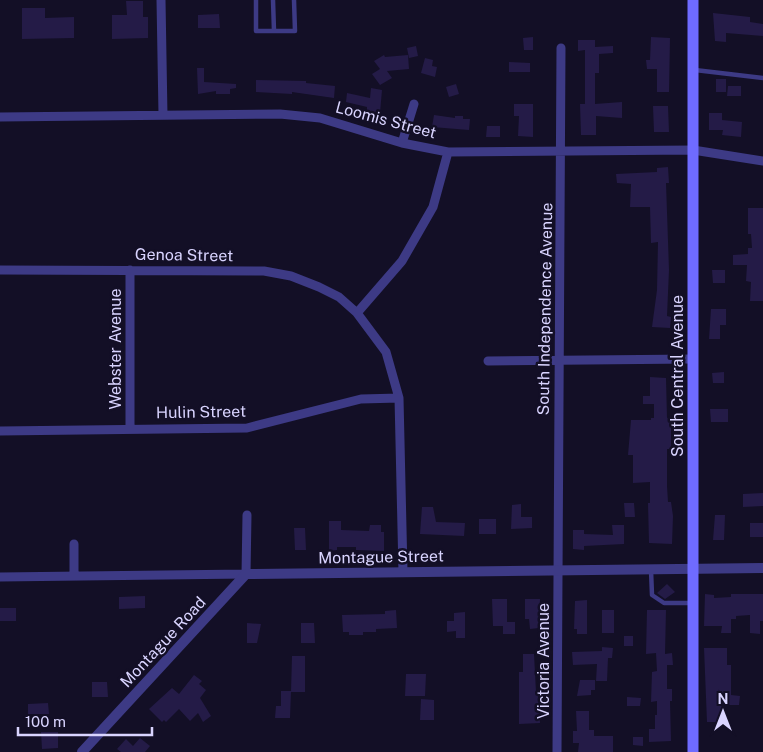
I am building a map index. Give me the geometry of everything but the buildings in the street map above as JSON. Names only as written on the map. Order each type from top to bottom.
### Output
[{"type":"main road","name":"South Central Avenue","points":[[693,0],[693,752]]},
{"type":"street","points":[[161,0],[163,115]]},
{"type":"street","name":"South Independence Avenue","points":[[558,570],[562,150],[560,48]]},
{"type":"street","points":[[402,143],[414,104]]},
{"type":"street","name":"Loomis Street","points":[[0,117],[280,114],[320,118],[402,143],[448,152],[693,150],[763,161]]},
{"type":"street","points":[[358,313],[407,254],[433,207],[448,152]]},
{"type":"street","name":"Genoa Street","points":[[0,270],[264,271],[291,276],[325,290],[358,313],[386,352],[399,398],[403,572]]},
{"type":"street","name":"Webster Avenue","points":[[130,270],[130,428]]},
{"type":"street","points":[[488,361],[693,359]]},
{"type":"street","name":"Hulin Street","points":[[0,432],[130,428],[247,428],[361,399],[399,398]]},
{"type":"street","points":[[246,574],[247,515]]},
{"type":"street","points":[[74,544],[74,576]]},
{"type":"street","name":"Montague Street","points":[[0,577],[763,568]]},
{"type":"street","name":"Victoria Avenue","points":[[557,752],[558,570]]},
{"type":"street","name":"Montague Road","points":[[87,750],[246,574]]},
{"type":"lane","points":[[161,0],[170,0]]},
{"type":"lane","points":[[256,0],[256,31],[295,31],[294,0]]},
{"type":"lane","points":[[273,0],[274,31]]},
{"type":"lane","points":[[694,70],[763,78]]},
{"type":"lane","points":[[651,569],[652,595],[664,603],[694,603]]}]
